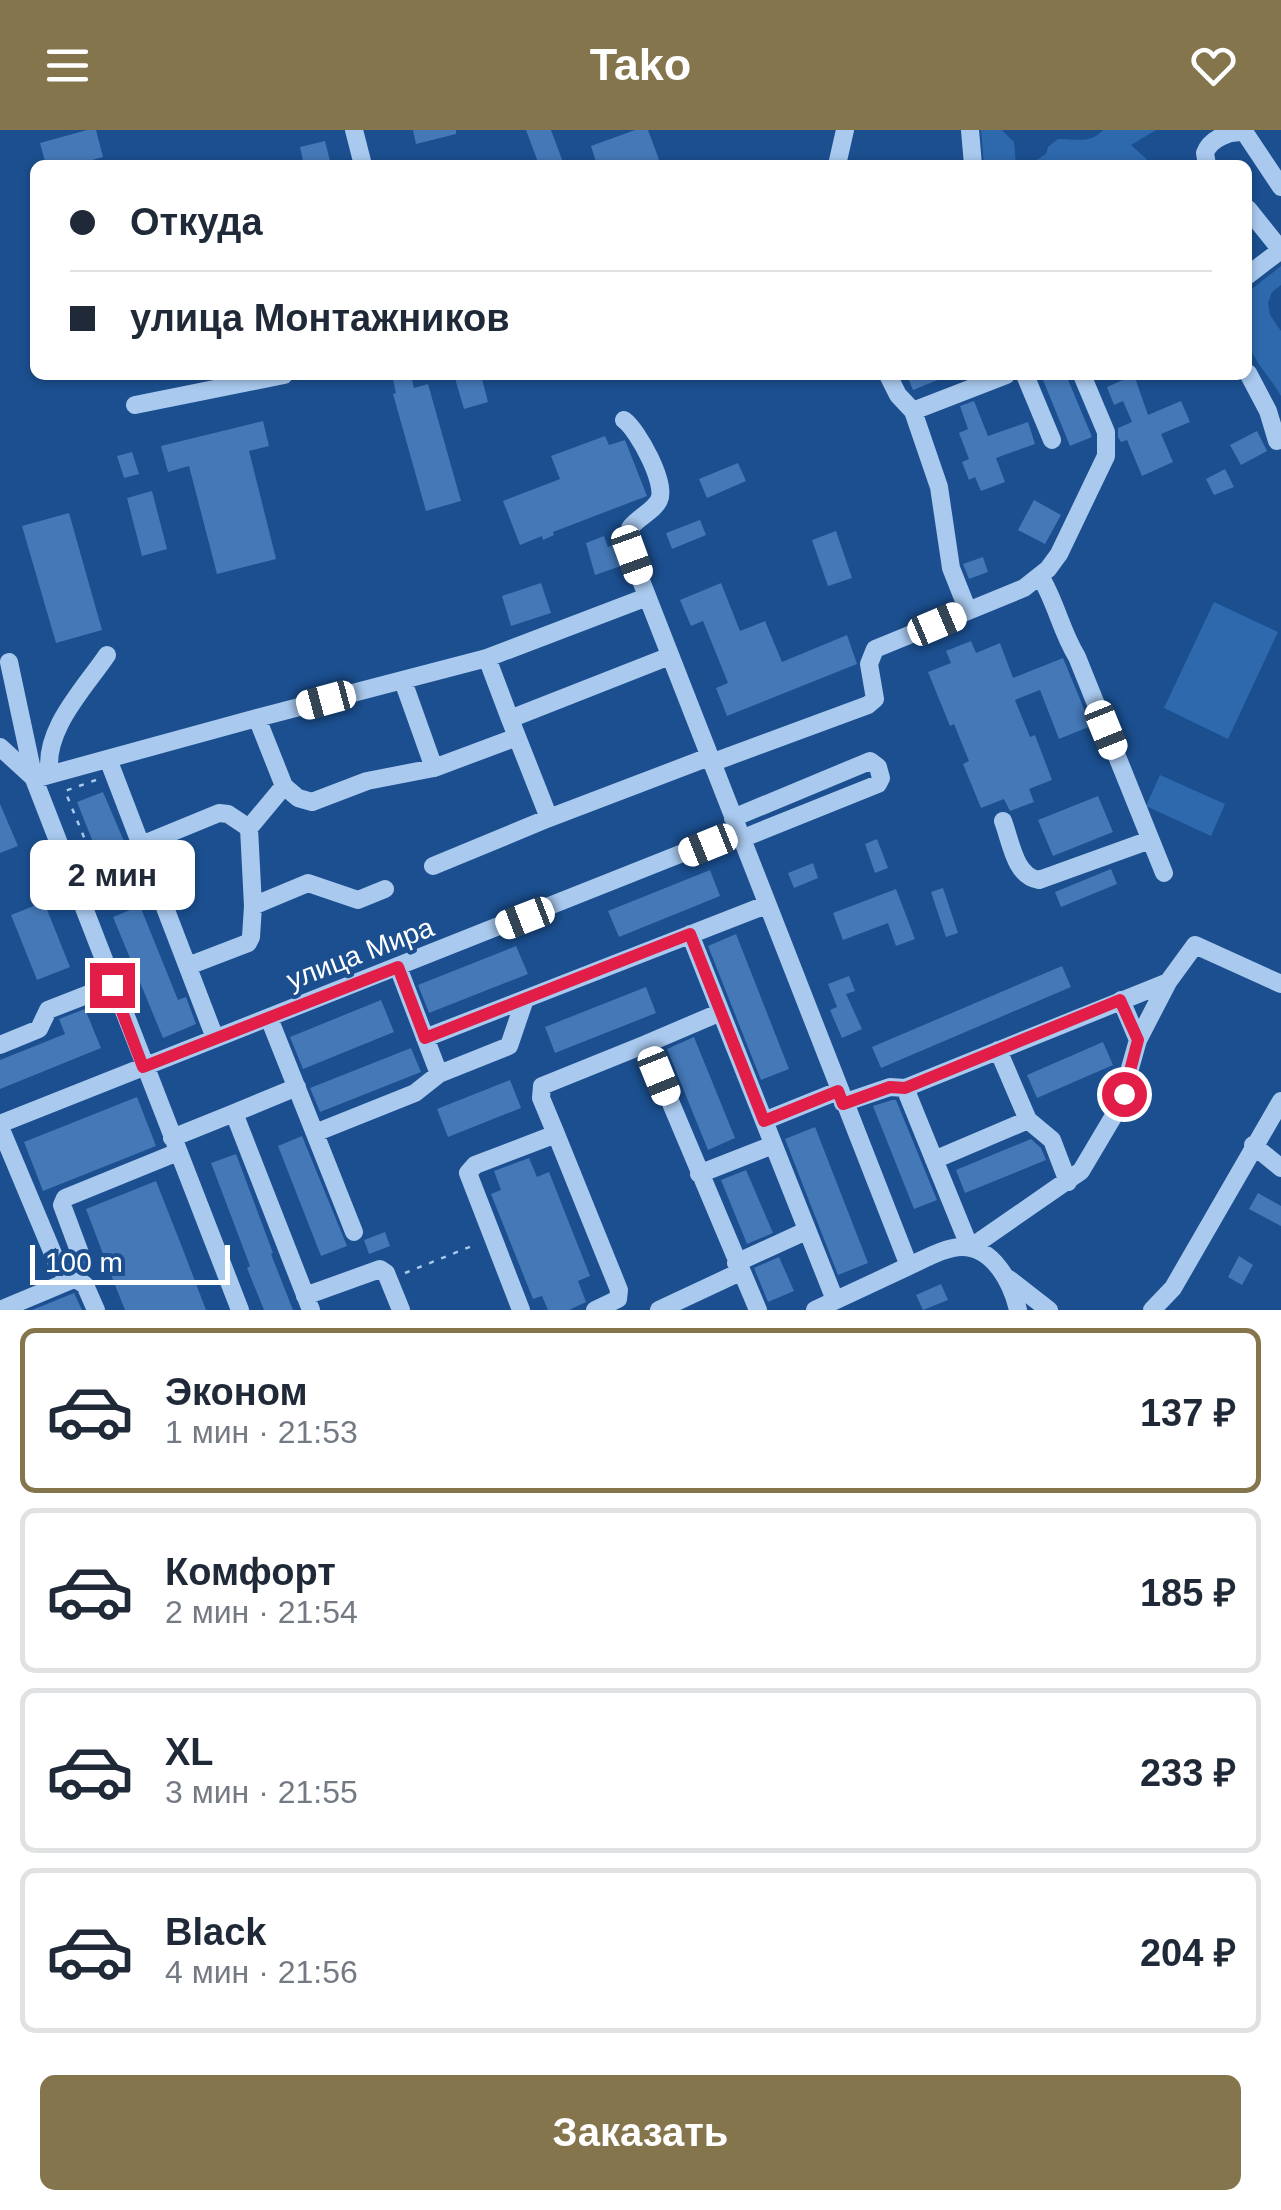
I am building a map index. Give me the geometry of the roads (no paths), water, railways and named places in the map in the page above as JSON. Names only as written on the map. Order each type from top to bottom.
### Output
[{"type":"street","points":[[354,130],[362,160]]},
{"type":"street","points":[[838,160],[845,130]]},
{"type":"street","points":[[970,130],[972,160]]},
{"type":"street","points":[[1206,160],[1205,153],[1211,143],[1229,134],[1245,132],[1281,187]]},
{"type":"street","points":[[1252,214],[1281,250],[1252,272]]},
{"type":"street","points":[[135,405],[259,380]]},
{"type":"street","points":[[890,380],[912,411],[939,488],[952,568],[968,611]]},
{"type":"street","points":[[912,411],[993,380]]},
{"type":"street","points":[[1027,380],[1052,440]]},
{"type":"street","points":[[433,866],[549,818],[875,700],[869,664],[876,649],[1024,588],[1058,554],[1106,456],[1106,432],[1084,380]]},
{"type":"street","points":[[1251,380],[1278,441]]},
{"type":"street","points":[[624,420],[639,435],[660,489],[656,504],[634,522],[628,540],[647,597],[908,1266]]},
{"type":"street","points":[[1040,576],[1164,873]]},
{"type":"street","points":[[0,747],[42,776],[111,766],[257,718],[487,658],[647,597]]},
{"type":"street","points":[[42,776],[54,734],[107,655]]},
{"type":"street","points":[[257,718],[284,786],[298,798],[312,802],[366,781],[434,768],[670,656]]},
{"type":"street","points":[[487,658],[549,818]]},
{"type":"street","points":[[9,662],[42,776],[112,985],[240,1310]]},
{"type":"street","points":[[403,682],[434,768]]},
{"type":"street","points":[[870,761],[878,767],[878,784],[737,829],[870,761]]},
{"type":"street","points":[[111,766],[216,1038]]},
{"type":"street","points":[[188,966],[248,943],[251,938],[249,828],[284,786]]},
{"type":"street","points":[[142,844],[219,813],[228,814],[249,828]]},
{"type":"street","points":[[1004,822],[1023,875],[1032,880],[1150,840]]},
{"type":"street","name":"улица Мира","points":[[0,1125],[737,829]]},
{"type":"street","points":[[253,906],[308,882],[358,900],[385,889]]},
{"type":"street","points":[[425,1038],[766,905]]},
{"type":"street","points":[[690,934],[835,1300]]},
{"type":"street","points":[[970,1248],[1080,1171],[1112,1124],[1138,1040],[1168,982],[1195,946],[1281,984]]},
{"type":"street","points":[[398,967],[439,1074]]},
{"type":"street","points":[[764,1121],[841,1097],[890,1087],[905,1088],[1168,982]]},
{"type":"street","points":[[0,1045],[39,1029],[48,1010],[112,985]]},
{"type":"street","points":[[316,1134],[415,1093],[439,1074],[509,1046],[524,999]]},
{"type":"street","points":[[1120,1000],[1138,1040]]},
{"type":"street","points":[[594,1310],[618,1299],[619,1290],[541,1098],[542,1086],[721,1012]]},
{"type":"street","points":[[269,1018],[354,1232]]},
{"type":"street","points":[[646,1044],[758,1310]]},
{"type":"street","points":[[998,1050],[1028,1120],[1052,1140],[1068,1182]]},
{"type":"street","points":[[74,1279],[81,1256],[62,1205],[64,1198],[234,1113],[296,1088]]},
{"type":"street","points":[[905,1088],[970,1248]]},
{"type":"street","points":[[1152,1310],[1173,1288],[1281,1100]]},
{"type":"street","points":[[234,1113],[308,1303],[380,1269],[389,1279],[401,1310]]},
{"type":"street","points":[[934,1160],[1028,1120]]},
{"type":"street","points":[[0,1125],[59,1268],[85,1285],[96,1310]]},
{"type":"street","points":[[521,1310],[469,1180],[471,1168],[556,1134]]},
{"type":"street","points":[[698,1174],[773,1144]]},
{"type":"street","points":[[1253,1145],[1281,1168]]},
{"type":"street","points":[[659,1310],[806,1231]]},
{"type":"street","points":[[816,1310],[949,1249],[970,1248],[982,1252],[1049,1310]]},
{"type":"street","points":[[1002,1271],[1018,1310]]},
{"type":"street","points":[[0,1310],[74,1279]]}]
